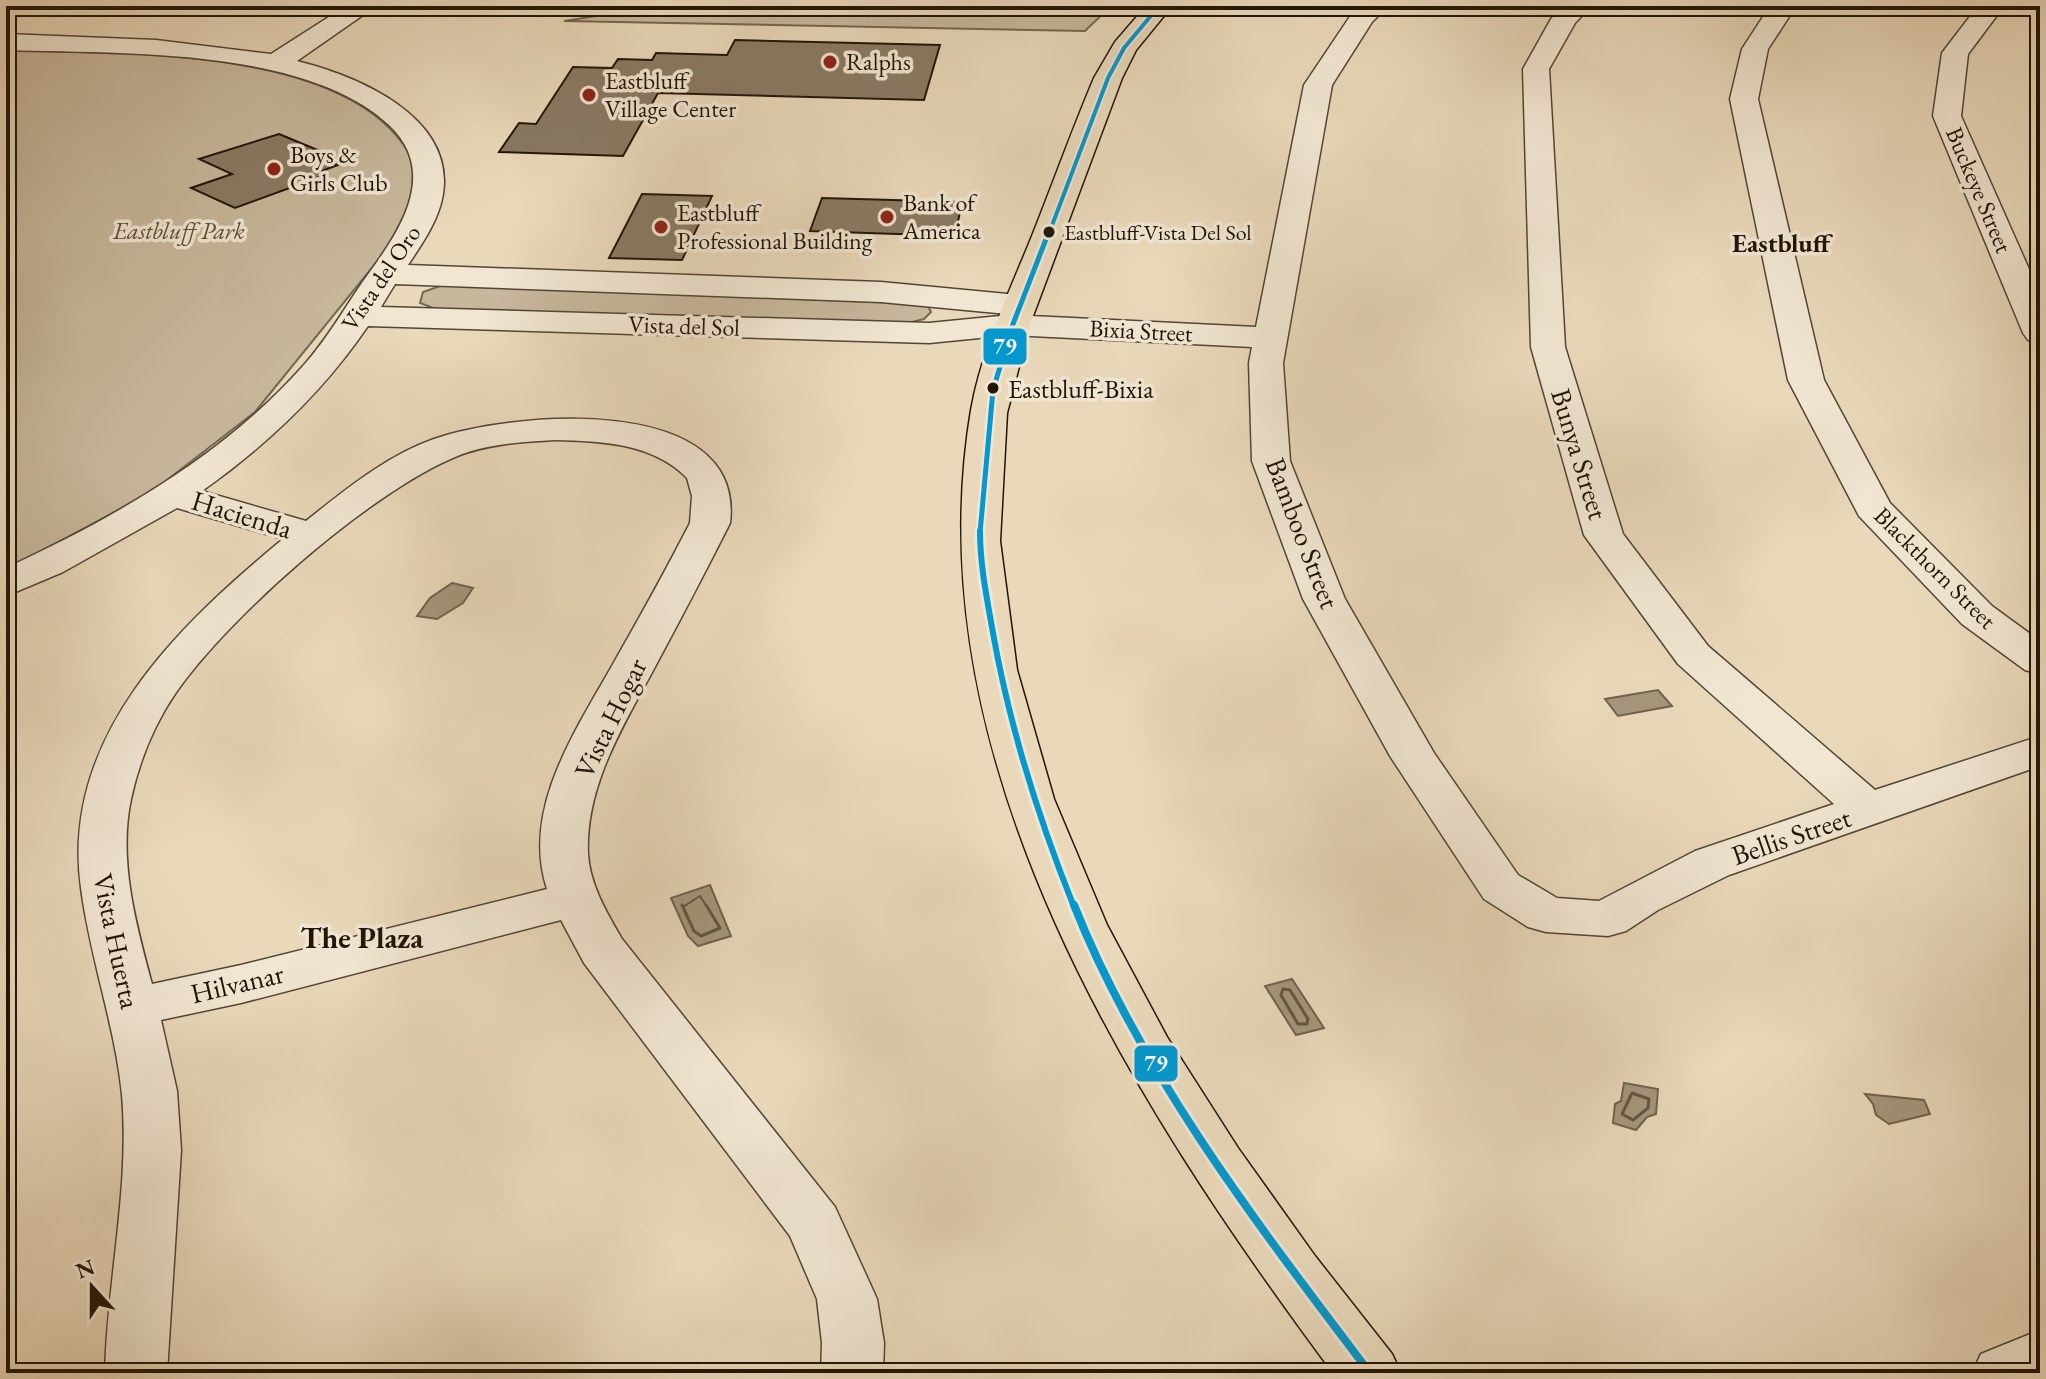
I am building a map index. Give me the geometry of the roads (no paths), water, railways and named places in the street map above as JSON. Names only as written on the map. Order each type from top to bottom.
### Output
[{"type":"main road","points":[[1159,6],[1124,48],[1108,78],[1015,315],[989,413],[980,490],[982,563],[991,638],[1013,742],[1051,857],[1118,1002],[1221,1170],[1370,1373]]},
{"type":"street","points":[[273,65],[363,6]]},
{"type":"street","name":"Bamboo Street","points":[[1375,6],[1362,17],[1318,85],[1283,258],[1266,363],[1271,461],[1324,599],[1413,756],[1501,887],[1546,915]]},
{"type":"street","name":"Bunya Street","points":[[1578,6],[1564,19],[1536,69],[1547,332],[1548,347],[1604,535],[1693,655],[1868,809]]},
{"type":"street","name":"Blackthorn Street","points":[[1783,6],[1755,49],[1744,99],[1806,380],[1873,508],[1977,615],[2040,661]]},
{"type":"street","name":"Buckeye Street","points":[[1991,6],[1955,53],[1947,116],[2040,333]]},
{"type":"street","points":[[2021,6],[2040,9]]},
{"type":"street","name":"Vista del Oro","points":[[6,42],[164,49],[273,65],[325,78],[376,102],[412,131],[423,148],[429,167],[426,208],[416,230],[317,372],[280,411],[214,465],[172,494],[110,532],[6,584]]},
{"type":"street","name":"Vista del Sol","points":[[385,274],[881,292],[1015,315]]},
{"type":"street","name":"Vista del Sol","points":[[356,316],[929,333],[1015,315]]},
{"type":"street","name":"Bixia Street","points":[[1015,315],[1273,330]]},
{"type":"street","name":"Vista Hogar","points":[[474,438],[568,430],[633,435],[683,455],[712,486],[714,504],[710,523],[606,714],[581,770],[569,812],[564,855],[575,899],[602,950],[814,1224],[847,1299],[853,1343],[852,1373]]},
{"type":"street","name":"Vista Huerta","points":[[136,1373],[136,1331],[152,1146],[148,1084],[104,895],[100,850],[105,804],[118,760],[137,718],[192,641],[225,608],[377,484],[415,462],[474,438]]},
{"type":"street","name":"Hacienda","points":[[172,494],[313,535]]},
{"type":"street","name":"Bellis Street","points":[[1546,915],[1608,919],[1640,898],[1712,863],[2040,750]]},
{"type":"street","name":"Hilvanar","points":[[131,1007],[241,984],[575,899]]},
{"type":"street","points":[[2003,1373],[2040,1357]]},
{"type":"water","points":[[452,583],[473,588],[463,603],[437,619],[417,616],[430,598]]},
{"type":"water","points":[[1658,690],[1672,706],[1618,716],[1605,699]]},
{"type":"water","points":[[710,885],[731,936],[698,946],[688,936],[671,898]]},
{"type":"water","points":[[1292,979],[1324,1028],[1296,1035],[1265,986]]},
{"type":"water","points":[[1624,1083],[1658,1089],[1656,1114],[1647,1117],[1636,1130],[1613,1123],[1615,1104],[1621,1101]]},
{"type":"water","points":[[1865,1094],[1924,1100],[1930,1114],[1889,1124],[1876,1115],[1873,1104]]},
{"type":"place","name":"Ralphs","points":[[830,62]]},
{"type":"place","name":"Eastbluff Village Center","points":[[589,95]]},
{"type":"place","name":"Boys & Girls Club","points":[[274,169]]},
{"type":"place","name":"Bank of America","points":[[887,217]]},
{"type":"place","name":"Eastbluff Professional Building","points":[[661,227]]},
{"type":"place","name":"Eastbluff-Vista Del Sol","points":[[1049,232]]},
{"type":"place","name":"Eastbluff-Bixia","points":[[993,388]]},
{"type":"district","name":"Eastbluff","points":[[1781,243]]},
{"type":"district","name":"The Plaza","points":[[362,938]]},
{"type":"park label","name":"Eastbluff Park","points":[[179,231]]}]
